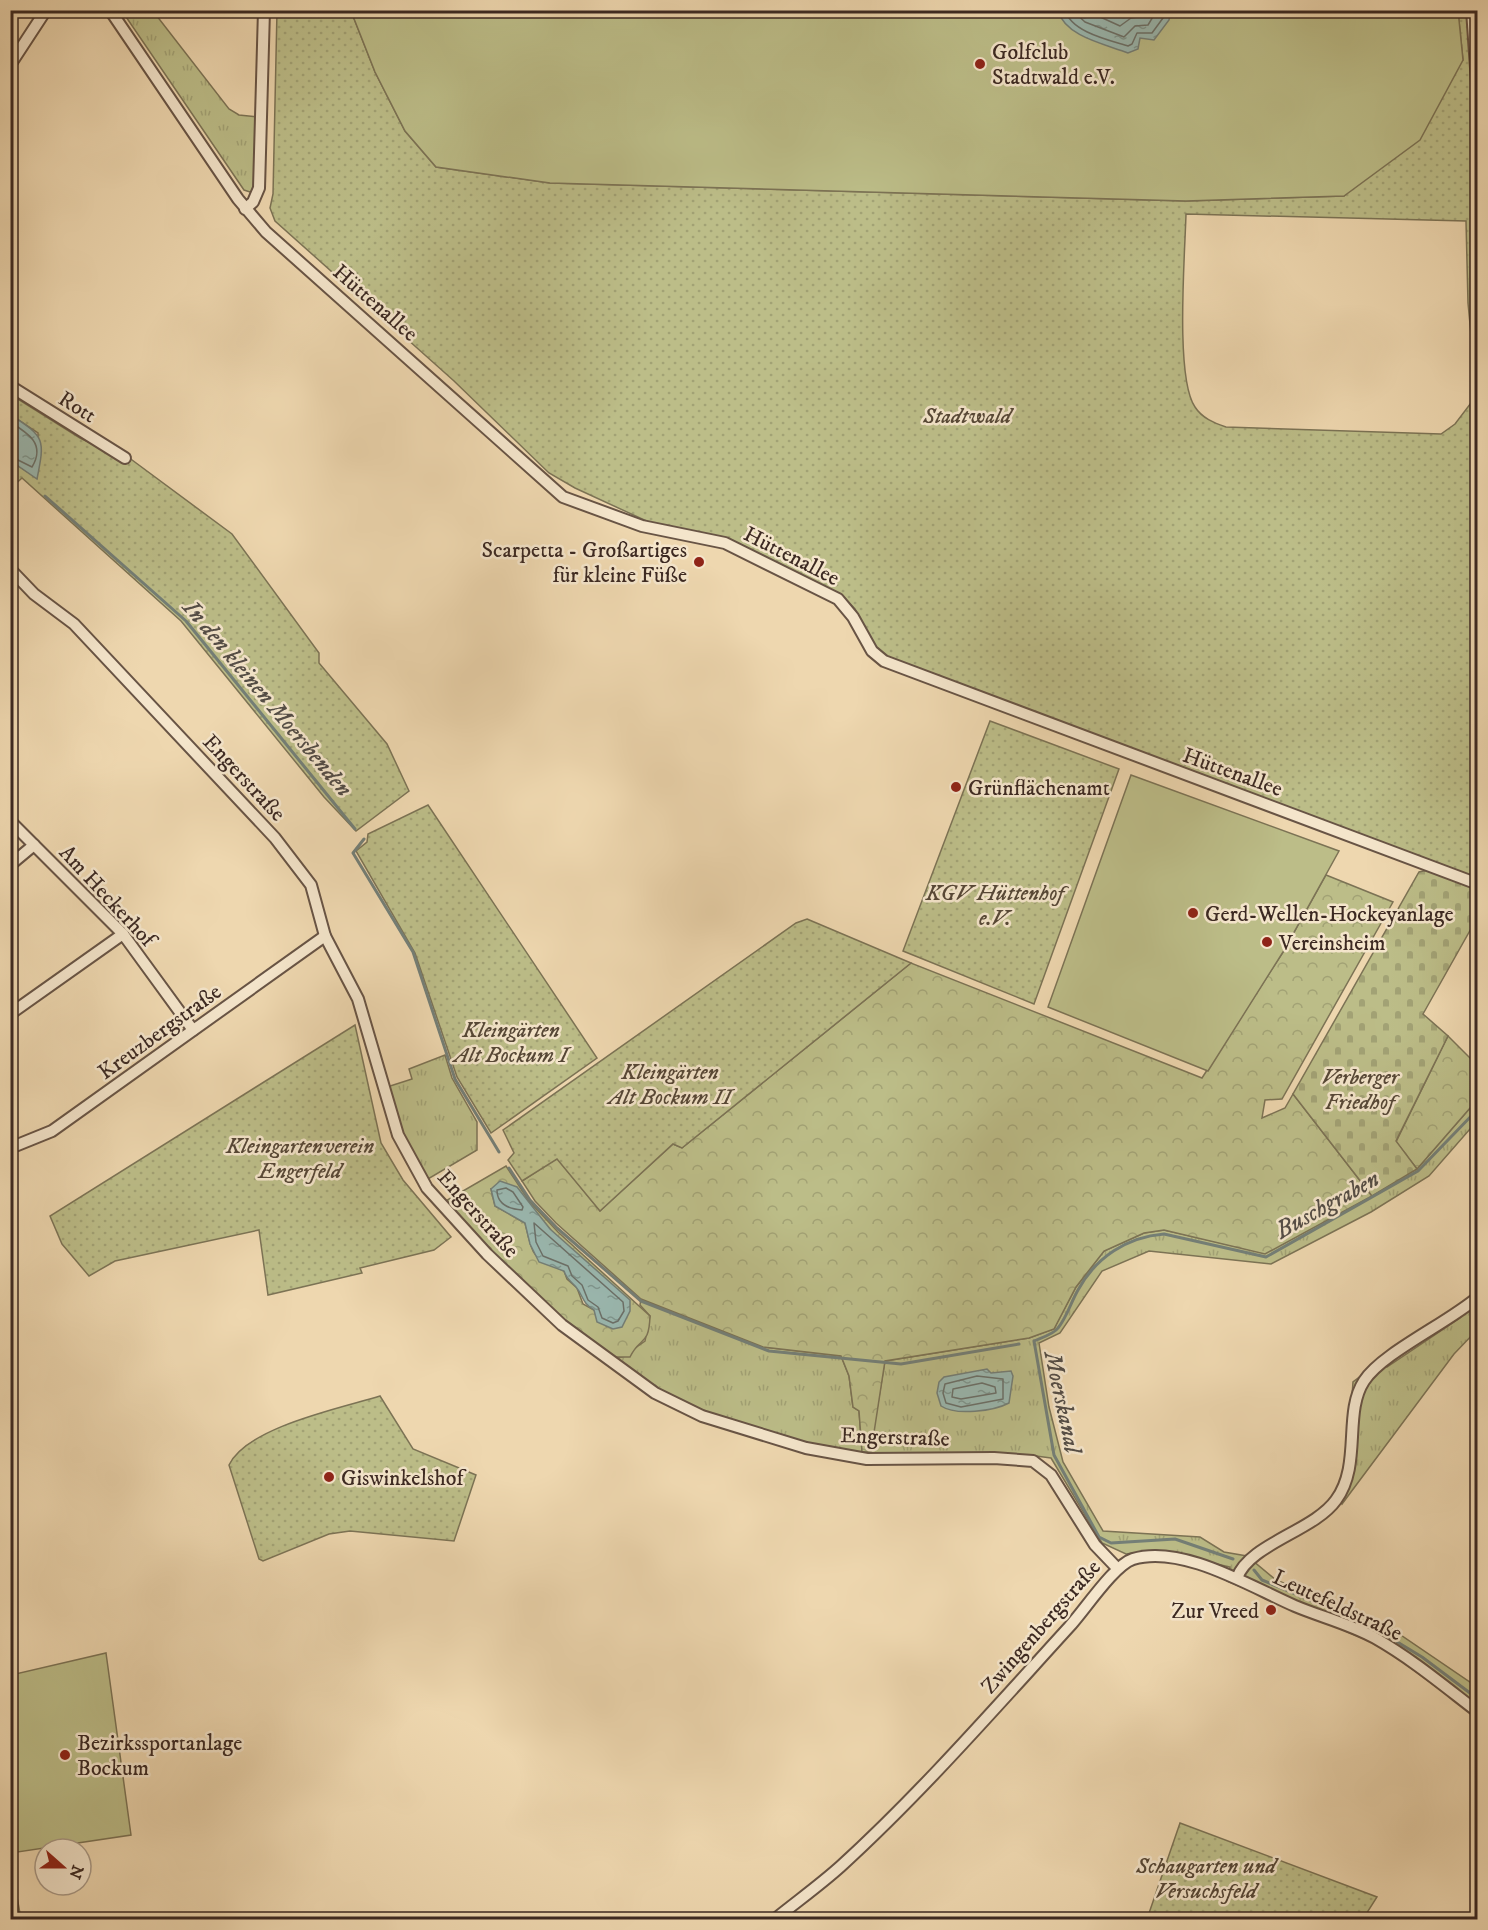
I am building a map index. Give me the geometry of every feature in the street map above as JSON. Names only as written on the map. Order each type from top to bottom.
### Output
[{"type":"street","points":[[10,65],[46,10]]},
{"type":"street","name":"Hüttenallee","points":[[111,10],[245,209],[266,232],[563,497],[642,526],[725,543],[838,600],[853,617],[872,651],[884,661],[1478,884]]},
{"type":"street","points":[[245,209],[253,202],[259,188],[264,10]]},
{"type":"street","points":[[1472,10],[1478,97]]},
{"type":"street","name":"Rott","points":[[10,386],[125,458]]},
{"type":"street","name":"Engerstraße","points":[[10,569],[34,594],[74,624],[275,838],[310,885],[325,936],[358,999],[398,1135],[427,1188],[479,1247],[562,1325],[655,1393],[702,1416],[806,1448],[867,1459],[994,1458],[1033,1461],[1051,1475],[1095,1545],[1117,1568]]},
{"type":"street","name":"Am Heckerhof","points":[[10,821],[123,934],[193,1030]]},
{"type":"street","points":[[10,865],[34,845]]},
{"type":"street","points":[[10,1014],[123,934]]},
{"type":"street","name":"Kreuzbergstraße","points":[[10,1148],[52,1131],[325,936]]},
{"type":"street","points":[[1237,1578],[1240,1569],[1323,1514],[1336,1500],[1350,1471],[1357,1399],[1363,1382],[1377,1367],[1449,1320],[1478,1298]]},
{"type":"street","name":"Zwingenbergstraße","points":[[774,1920],[841,1866],[965,1741],[1092,1602],[1117,1568],[1132,1559],[1154,1555],[1189,1561],[1237,1578]]},
{"type":"street","name":"Leutefeldstraße","points":[[1237,1578],[1295,1606],[1372,1637],[1430,1674],[1478,1712]]},
{"type":"green space","points":[[1458,10],[1463,60],[1420,140],[1344,196],[1186,201],[550,183],[436,167],[405,131],[375,72],[351,11]]},
{"type":"green space","points":[[122,11],[153,11],[229,109],[239,115],[258,117],[254,190],[250,192],[244,190]]},
{"type":"green space","name":"Stadtwald","points":[[277,11],[351,11],[375,72],[405,131],[436,167],[550,183],[1186,201],[1344,196],[1463,60],[1458,11],[1477,11],[1477,878],[879,654],[855,609],[844,597],[721,537],[653,524],[575,488],[549,473],[454,381],[275,221],[270,208],[273,194]],"holes":[[[1186,214],[1466,221],[1468,303],[1476,387],[1471,403],[1455,424],[1441,434],[1226,427],[1205,417],[1195,407],[1189,392],[1183,344]]]},
{"type":"green space","points":[[10,394],[80,438],[126,460],[128,457],[232,534],[319,653],[319,663],[387,744],[409,791],[356,831],[324,797],[181,621],[22,478],[11,488],[11,461],[37,478],[38,433],[11,415]]},
{"type":"green space","name":"KGV Hüttenhof e.V.","points":[[990,721],[1119,769],[1034,1004],[903,951]]},
{"type":"green space","name":"Gerd-Wellen-Hockeyanlage","points":[[1131,775],[1339,851],[1283,952],[1208,1071],[1048,1007]]},
{"type":"green space","name":"Kleingärten Alt Bockum I","points":[[428,805],[597,1058],[491,1133],[457,1077],[415,953],[356,851],[367,842],[368,834]]},
{"type":"green space","name":"Verberger Friedhof","points":[[1428,870],[1477,889],[1477,918],[1423,1014],[1448,1036],[1396,1141],[1417,1169],[1372,1196],[1293,1094],[1419,872]]},
{"type":"green space","points":[[1326,875],[1393,902],[1282,1099],[1265,1100],[1262,1118],[1285,1108],[1293,1094],[1372,1196],[1265,1254],[1164,1230],[1144,1233],[1104,1251],[1076,1287],[1054,1329],[1029,1338],[885,1361],[871,1452],[862,1452],[859,1411],[853,1407],[849,1376],[841,1356],[763,1347],[641,1299],[556,1223],[535,1201],[522,1181],[557,1158],[600,1211],[673,1144],[682,1148],[911,963],[1202,1078],[1283,952]]},
{"type":"green space","name":"Kleingärten Alt Bockum II","points":[[807,919],[911,963],[682,1148],[673,1144],[600,1211],[557,1159],[522,1181],[508,1160],[514,1153],[503,1130],[796,923]]},
{"type":"green space","name":"Kleingartenverein Engerfeld","points":[[355,1025],[381,1143],[403,1180],[451,1237],[434,1250],[360,1268],[362,1273],[268,1295],[259,1230],[115,1261],[89,1276],[62,1244],[50,1216]]},
{"type":"green space","points":[[1448,1036],[1477,1065],[1477,1100],[1417,1169],[1396,1142]]},
{"type":"green space","points":[[445,1055],[452,1078],[477,1122],[477,1150],[428,1179],[401,1133],[387,1087],[412,1079],[409,1069]]},
{"type":"green space","points":[[1477,1100],[1477,1121],[1429,1176],[1371,1212],[1271,1264],[1149,1251],[1102,1271],[1060,1333],[1039,1343],[1049,1407],[1063,1462],[1103,1531],[1200,1537],[1224,1552],[1247,1556],[1276,1580],[1380,1621],[1477,1687],[1477,1717],[1381,1646],[1227,1581],[1230,1567],[1156,1550],[1126,1554],[1102,1543],[1051,1458],[985,1453],[874,1455],[850,1453],[794,1442],[765,1434],[683,1404],[649,1385],[614,1357],[622,1357],[645,1341],[650,1316],[640,1305],[641,1299],[763,1347],[841,1356],[849,1376],[853,1407],[859,1411],[862,1451],[870,1451],[885,1361],[1029,1338],[1054,1329],[1076,1287],[1104,1251],[1144,1233],[1164,1230],[1265,1253],[1417,1169]]},
{"type":"green space","points":[[506,1166],[529,1201],[558,1232],[650,1316],[646,1337],[630,1357],[614,1357],[555,1313],[468,1231],[444,1202]],"holes":[[[491,1189],[523,1197],[550,1229],[607,1327],[594,1310],[583,1304],[577,1288],[567,1279],[564,1271],[536,1255],[530,1244],[525,1223],[495,1206]]]},
{"type":"green space","points":[[1477,1302],[1477,1330],[1454,1354],[1342,1504],[1336,1493],[1347,1469],[1353,1382],[1382,1360],[1387,1367],[1460,1318]]},
{"type":"green space","points":[[380,1396],[413,1449],[476,1475],[454,1541],[350,1531],[329,1534],[263,1561],[259,1559],[229,1465],[239,1452],[274,1430],[320,1413]]},
{"type":"green space","name":"Bezirkssportanlage Bockum","points":[[106,1653],[131,1835],[93,1841],[93,1837],[33,1837],[33,1850],[11,1853],[11,1675]]},
{"type":"green space","name":"Schaugarten und Versuchsfeld","points":[[1180,1823],[1377,1897],[1363,1919],[1147,1919]]},
{"type":"green space","points":[[11,1864],[21,1919],[11,1919]]},
{"type":"water","points":[[1058,10],[1171,11],[1169,20],[1154,40],[1140,38],[1138,49],[1128,53],[1098,43],[1078,33],[1062,20]]},
{"type":"water","points":[[11,415],[31,429],[40,440],[41,455],[37,479],[11,461]]},
{"type":"water","points":[[500,1181],[517,1187],[550,1229],[630,1300],[630,1311],[622,1327],[613,1329],[597,1322],[594,1310],[585,1302],[564,1271],[539,1262],[530,1244],[525,1223],[495,1206],[491,1189]]},
{"type":"water","points":[[987,1369],[991,1373],[1011,1371],[1013,1376],[1009,1403],[994,1408],[965,1412],[941,1406],[937,1393],[939,1382],[944,1377]]},
{"type":"waterway","name":"In den kleinen Moersbenden","points":[[45,496],[186,621],[355,829]]},
{"type":"waterway","name":"In den kleinen Moersbenden","points":[[364,839],[353,853],[413,952],[455,1079],[499,1152]]},
{"type":"waterway","name":"Buschgraben","points":[[1233,1559],[1175,1539],[1111,1543],[1099,1537],[1054,1455],[1034,1341],[1056,1330],[1085,1278],[1103,1259],[1125,1244],[1137,1239],[1164,1234],[1266,1257],[1418,1171],[1478,1109]]},
{"type":"waterway","name":"In den kleinen Moersbenden","points":[[509,1168],[530,1200],[557,1228],[641,1301],[769,1351],[901,1364],[1019,1344]]},
{"type":"waterway","name":"Moerskanal","points":[[1254,1570],[1262,1580],[1366,1623],[1422,1657],[1478,1699]]},
{"type":"place","name":"Golfclub Stadtwald e.V.","points":[[980,64]]},
{"type":"place","name":"Scarpetta - Großartiges für kleine Füße","points":[[699,562]]},
{"type":"place","name":"Grünflächenamt","points":[[956,787]]},
{"type":"place","name":"Gerd-Wellen-Hockeyanlage","points":[[1193,913]]},
{"type":"place","name":"Vereinsheim","points":[[1267,942]]},
{"type":"place","name":"Giswinkelshof","points":[[329,1477]]},
{"type":"place","name":"Zur Vreed","points":[[1271,1610]]},
{"type":"place","name":"Bezirkssportanlage Bockum","points":[[65,1755]]}]
